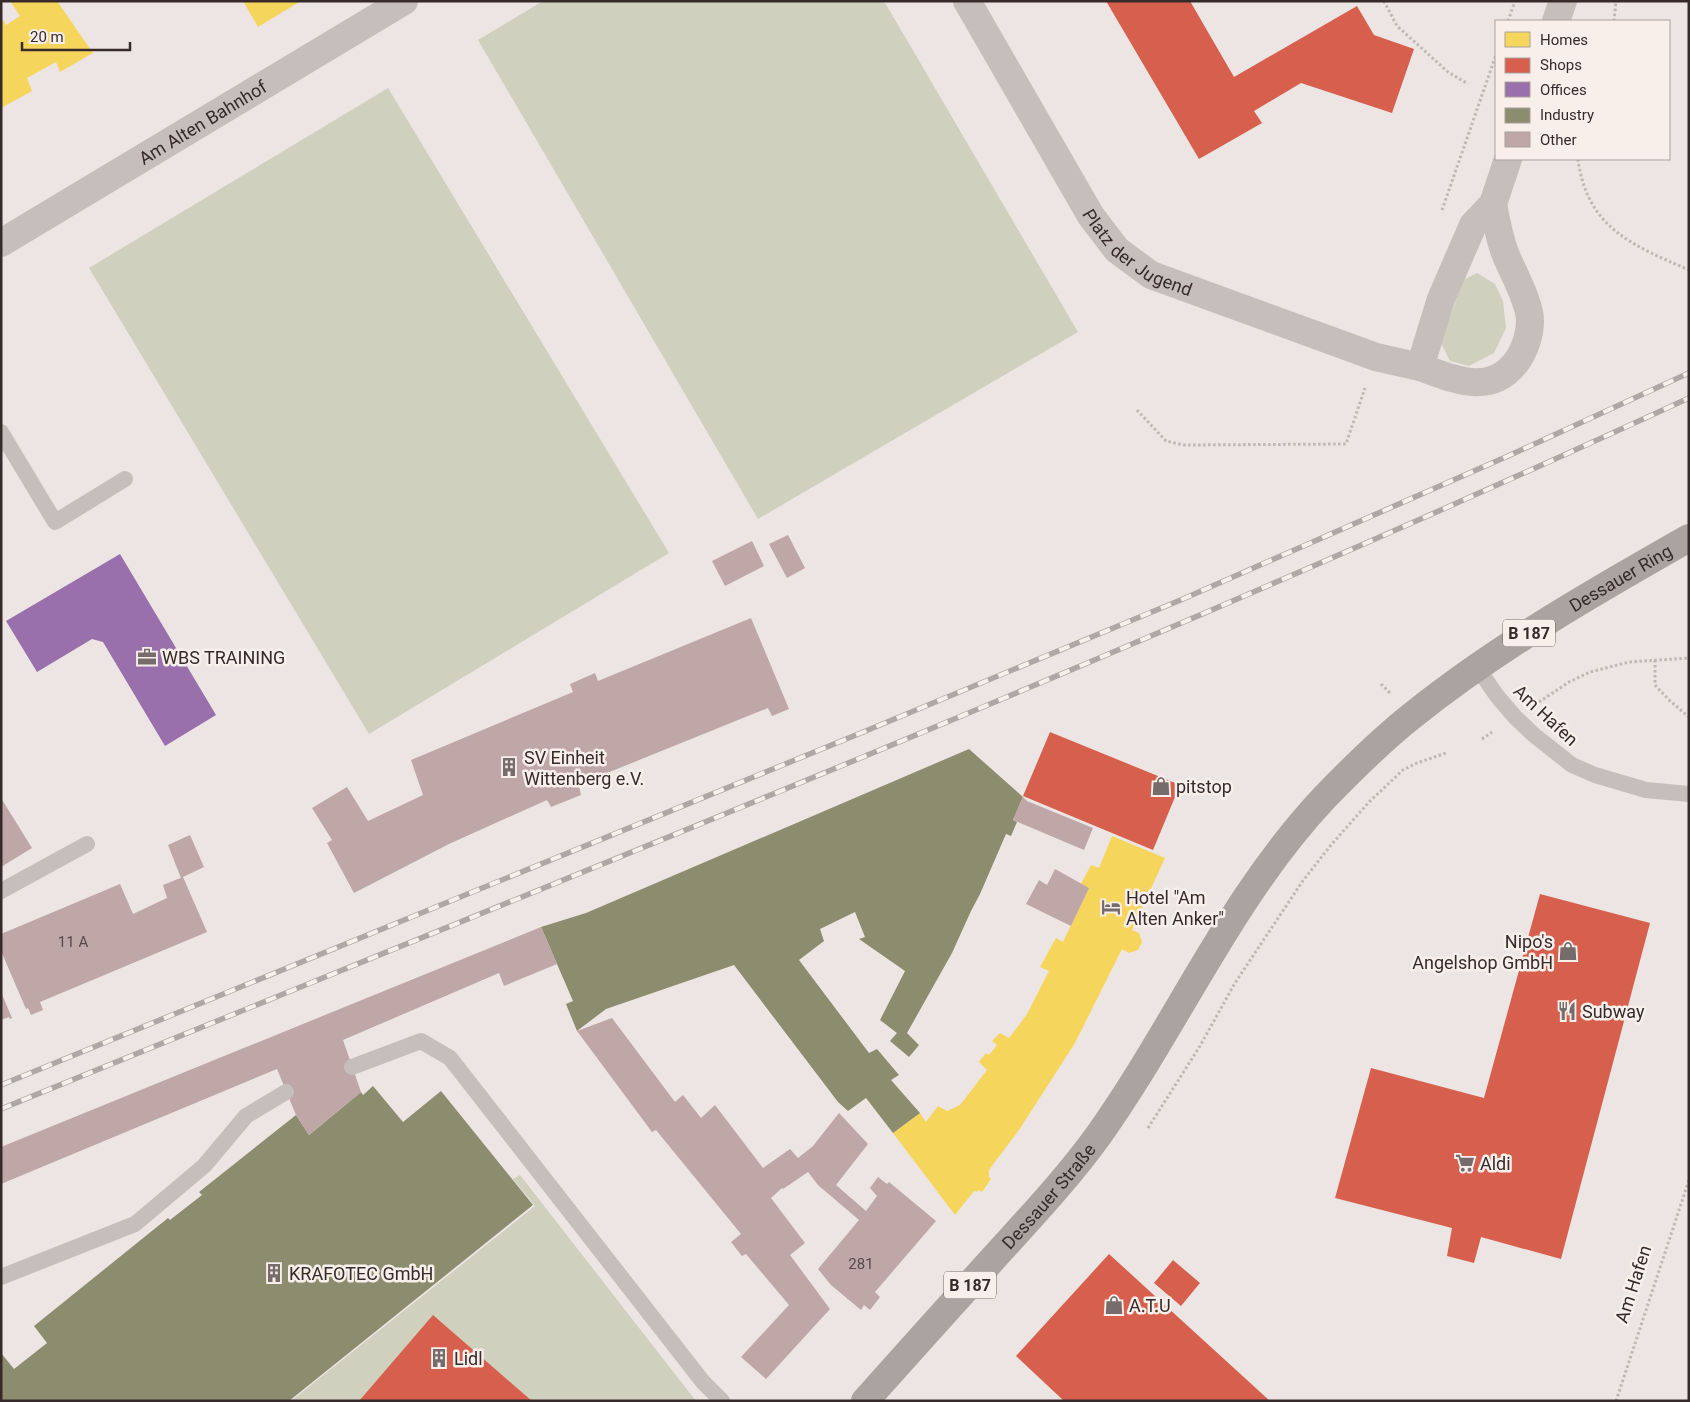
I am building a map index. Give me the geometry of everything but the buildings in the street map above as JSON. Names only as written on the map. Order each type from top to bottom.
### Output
[{"type":"main road","name":"Dessauer Ring","points":[[1477,667],[1582,600],[1689,538]]},
{"type":"main road","name":"Dessauer Straße","points":[[865,1401],[1034,1214],[1097,1137],[1142,1070],[1202,968],[1268,865],[1322,801],[1370,753],[1411,716],[1477,667]]},
{"type":"street","name":"Am Alten Bahnhof","points":[[1,243],[404,1]]},
{"type":"street","name":"Platz der Jugend","points":[[967,1],[1092,216],[1117,250],[1151,275],[1376,357],[1420,367]]},
{"type":"street","points":[[1556,20],[1563,1]]},
{"type":"street","points":[[1493,204],[1504,250],[1526,304],[1530,320],[1528,338],[1520,357],[1511,370],[1496,379],[1485,382],[1462,381],[1420,367],[1441,299],[1474,225],[1493,204],[1508,160]]},
{"type":"lane","points":[[1,432],[55,522],[125,479]]},
{"type":"lane","name":"Am Hafen","points":[[1477,667],[1497,696],[1515,717],[1534,735],[1572,765],[1595,775],[1646,790],[1689,794]]},
{"type":"lane","points":[[1,891],[86,844]]},
{"type":"lane","points":[[352,1067],[421,1041],[450,1058],[703,1382],[722,1401]]},
{"type":"lane","points":[[1,1277],[135,1224],[204,1166],[246,1116],[286,1092]]},
{"type":"path","points":[[1384,1],[1397,26],[1448,72],[1468,84]]},
{"type":"path","points":[[1508,20],[1515,1]]},
{"type":"path","points":[[1614,20],[1616,1]]},
{"type":"path","points":[[1441,212],[1495,58]]},
{"type":"path","points":[[1578,160],[1584,187],[1593,206],[1605,221],[1623,238],[1689,270]]},
{"type":"path","points":[[1137,410],[1166,441],[1184,445],[1346,444],[1376,357]]},
{"type":"path","points":[[1537,702],[1569,682],[1590,672],[1628,662],[1689,658]]},
{"type":"path","points":[[1656,660],[1655,685],[1668,700],[1689,717]]},
{"type":"path","points":[[1148,1128],[1200,1046],[1235,983],[1302,882],[1331,845],[1369,802],[1403,770],[1417,762],[1446,753]]},
{"type":"path","name":"Am Hafen","points":[[1616,1401],[1689,1180]]},
{"type":"green space","points":[[543,1],[884,1],[1078,332],[758,519],[478,40]]},
{"type":"green space","points":[[388,88],[669,553],[369,734],[89,268]]},
{"type":"green space","points":[[1477,273],[1495,284],[1503,301],[1506,328],[1494,353],[1469,366],[1450,361],[1441,343],[1463,280]]},
{"type":"green space","points":[[520,1175],[696,1401],[291,1401],[535,1206],[513,1179]]},
{"type":"railway","points":[[1,1085],[1183,599],[1508,456],[1689,373]]},
{"type":"railway","points":[[1,1109],[637,850],[1060,675],[1480,493],[1689,398]]},
{"type":"place","name":"WBS TRAINING","points":[[147,657]]},
{"type":"place","name":"SV Einheit Wittenberg e.V.","points":[[509,767]]},
{"type":"place","name":"pitstop","points":[[1161,786]]},
{"type":"place","name":"Hotel \"Am Alten Anker\"","points":[[1111,907]]},
{"type":"place","name":"Nipo's Angelshop GmbH","points":[[1568,951]]},
{"type":"place","name":"Subway","points":[[1567,1011]]},
{"type":"place","name":"Aldi","points":[[1465,1163]]},
{"type":"place","name":"KRAFOTEC GmbH","points":[[274,1273]]},
{"type":"place","name":"A.T.U","points":[[1114,1305]]},
{"type":"place","name":"Lidl","points":[[439,1358]]}]
